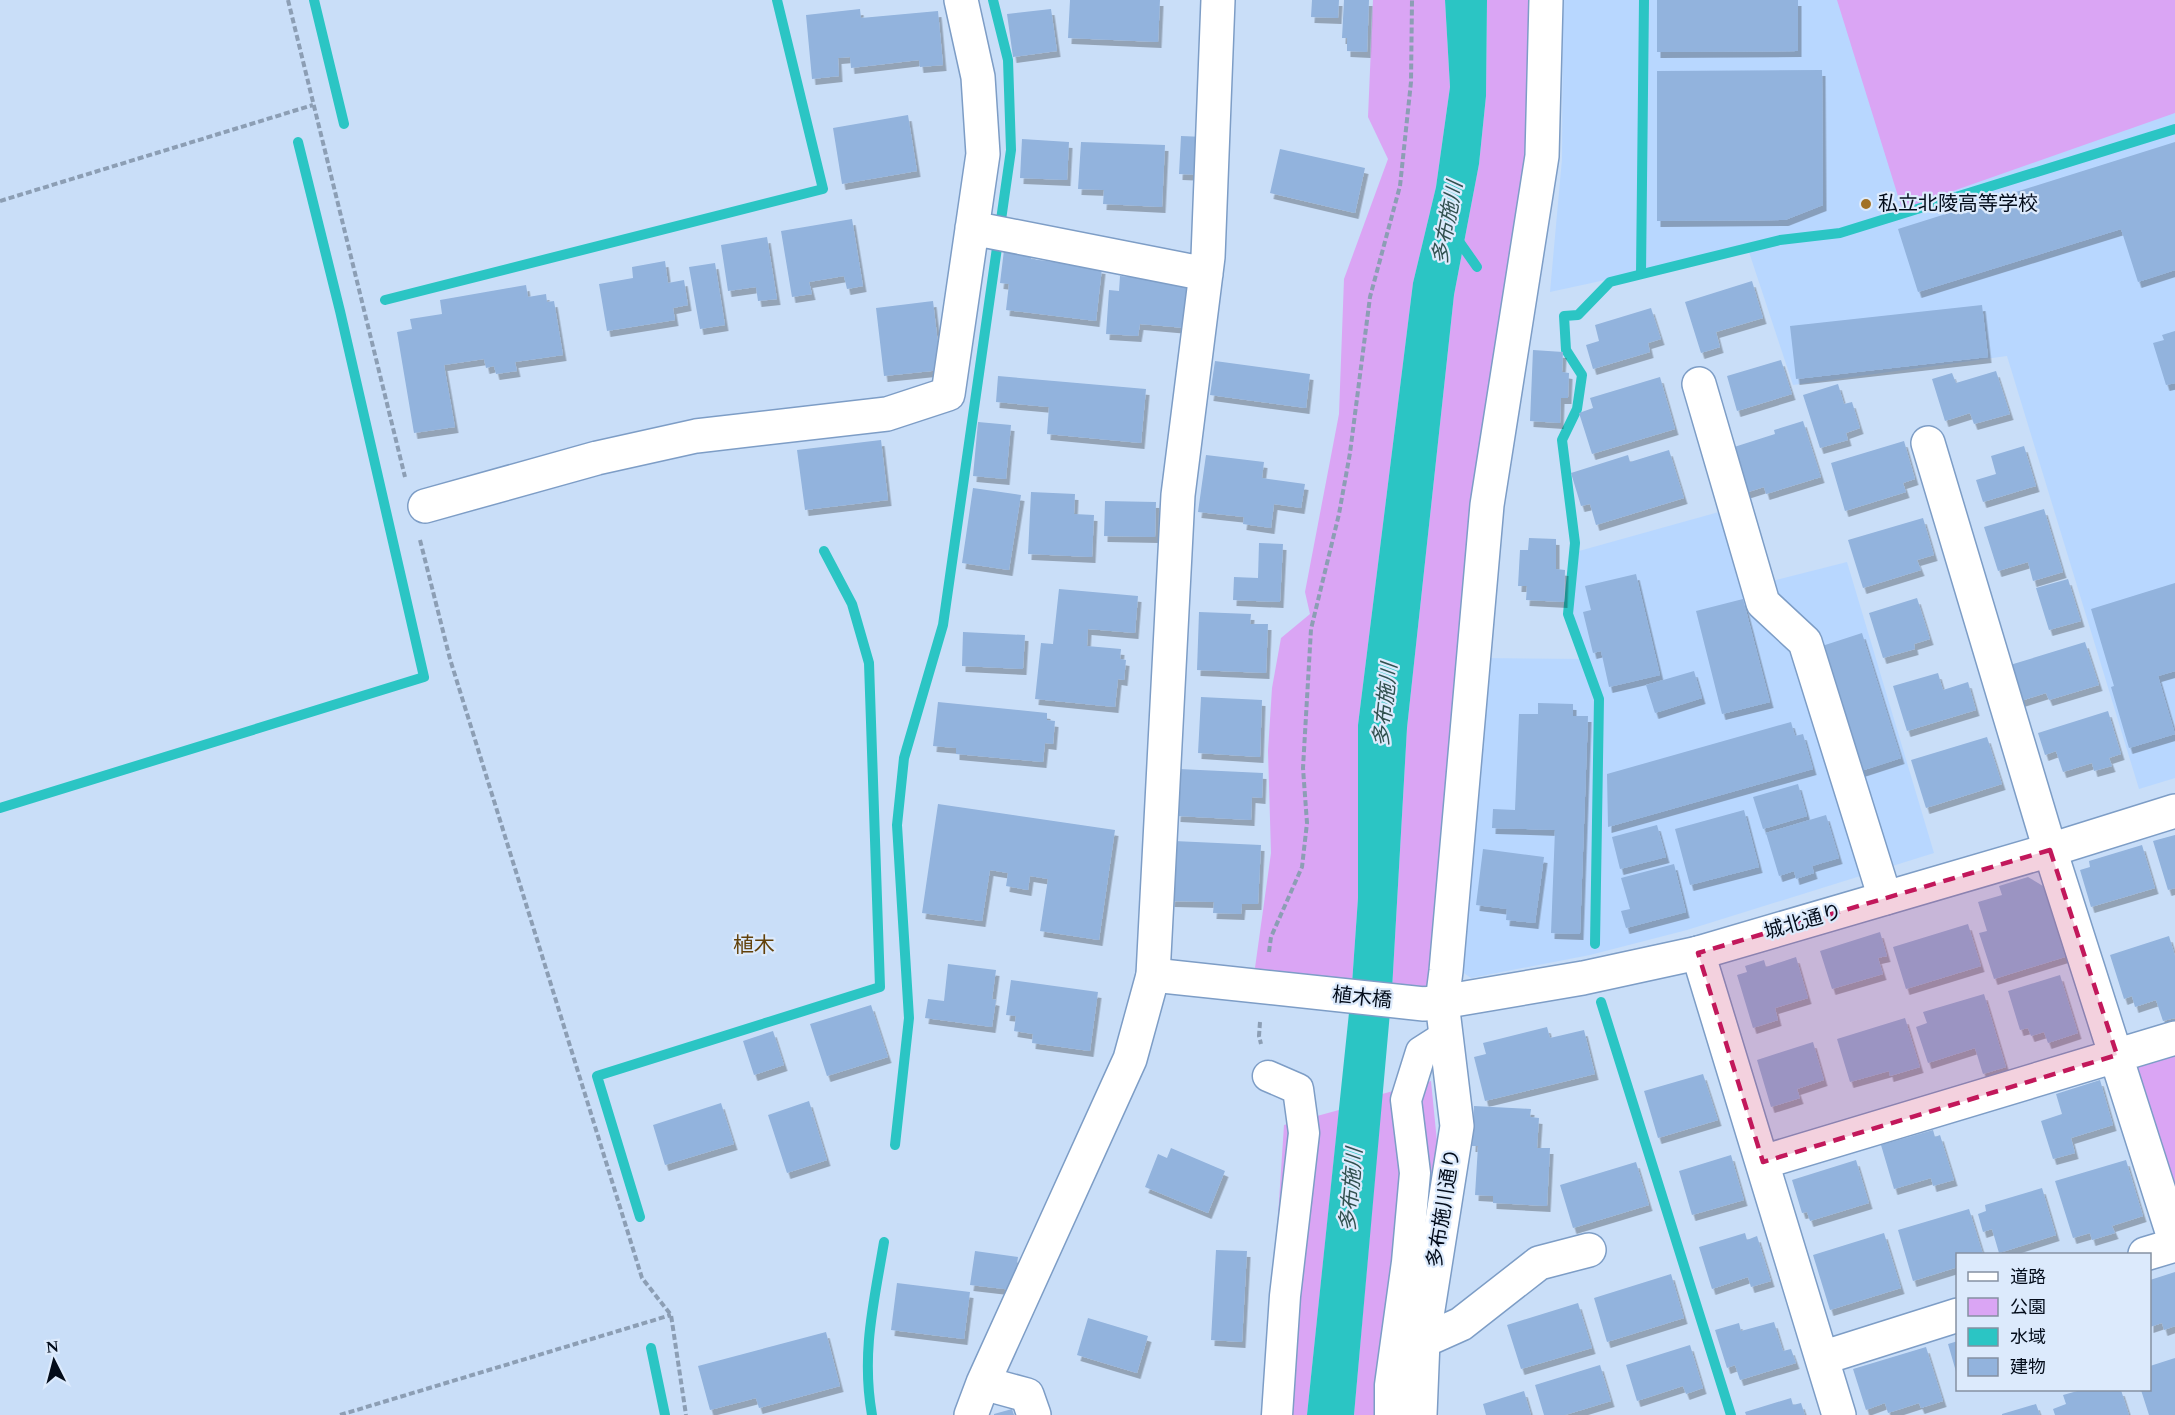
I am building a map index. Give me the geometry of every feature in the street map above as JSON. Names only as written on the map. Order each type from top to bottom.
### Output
[{"type":"street","points":[[417,508],[597,458],[696,436],[887,414],[948,394],[983,154],[978,76],[961,0]]},
{"type":"street","points":[[971,1415],[983,1383],[1130,1059],[1153,975],[1178,495],[1206,274],[1218,0]]},
{"type":"street","name":"多布施川通り","points":[[1420,1415],[1423,1341],[1457,1126],[1446,1036],[1433,1003],[1446,971],[1487,505],[1542,156],[1546,0]]},
{"type":"street","points":[[972,228],[1206,274]]},
{"type":"street","points":[[1699,384],[1763,603],[1805,642],[1885,898]]},
{"type":"street","points":[[1928,443],[2050,850],[2175,1243],[2148,1253]]},
{"type":"street","name":"城北通り","points":[[1433,1003],[1583,978],[1698,953],[2175,812]]},
{"type":"street","points":[[1698,953],[1839,1415]]},
{"type":"street","name":"植木橋","points":[[1153,975],[1433,1003]]},
{"type":"street","points":[[1390,1415],[1390,1385],[1407,1262],[1415,1173],[1406,1100],[1421,1052],[1446,1036]]},
{"type":"street","points":[[1763,1162],[2175,1038]]},
{"type":"street","points":[[1268,1076],[1298,1089],[1304,1133],[1285,1296],[1277,1415]]},
{"type":"street","points":[[1423,1341],[1461,1324],[1539,1263],[1589,1250]]},
{"type":"street","points":[[1822,1358],[1956,1316]]},
{"type":"street","points":[[983,1383],[1027,1395],[1034,1415]]},
{"type":"path","points":[[288,0],[417,508],[450,658],[642,1278],[671,1315],[686,1415]]},
{"type":"path","points":[[1264,987],[1271,937],[1302,867],[1308,823],[1303,768],[1311,629],[1339,514],[1350,453],[1370,297],[1400,186],[1411,82],[1412,0]]},
{"type":"path","points":[[0,201],[313,105]]},
{"type":"path","points":[[340,1415],[671,1315]]},
{"type":"highlighted area","points":[[2050,850],[2117,1055],[1763,1162],[1698,953]]},
{"type":"shaded area","name":"私立北陵高等学校","points":[[1563,0],[2175,0],[2175,778],[2139,789],[2007,356],[1793,385],[1748,249],[1550,292],[1562,159]]},
{"type":"shaded area","points":[[1726,510],[1749,587],[1847,562],[1934,853],[1687,930],[1590,955],[1471,978],[1458,969],[1483,658],[1588,659],[1571,612],[1579,551]]},
{"type":"green space","points":[[1373,0],[1445,0],[1450,87],[1436,187],[1413,283],[1358,725],[1358,898],[1352,984],[1254,975],[1271,853],[1268,751],[1272,688],[1281,638],[1310,614],[1305,592],[1339,414],[1344,279],[1388,159],[1368,117]]},
{"type":"green space","points":[[1487,0],[1535,0],[1530,155],[1492,363],[1471,501],[1432,966],[1428,988],[1392,990],[1407,728],[1454,295],[1479,164],[1486,96]]},
{"type":"green space","points":[[1837,0],[2175,0],[2175,113],[1902,209]]},
{"type":"green space","points":[[2175,1048],[2175,1209],[2130,1061]]},
{"type":"green space","points":[[1431,1081],[1438,1152],[1404,1415],[1354,1415],[1382,1094]]},
{"type":"green space","points":[[1339,1110],[1307,1415],[1265,1415],[1284,1125]]},
{"type":"water","name":"多布施川","points":[[1445,0],[1487,0],[1486,96],[1479,164],[1454,295],[1407,728],[1392,990],[1354,1415],[1307,1415],[1352,984],[1358,898],[1358,725],[1413,283],[1436,187],[1450,87]]},
{"type":"building","points":[[1070,0],[1160,0],[1158,42],[1068,38]]},
{"type":"building","points":[[1312,0],[1339,0],[1338,18],[1311,17]]},
{"type":"building","points":[[1344,0],[1369,0],[1367,52],[1347,51],[1347,38],[1342,38]]},
{"type":"building","points":[[1657,0],[1798,0],[1798,51],[1657,52]]},
{"type":"building","points":[[860,9],[861,18],[938,11],[943,65],[920,67],[919,60],[851,68],[850,57],[838,58],[839,76],[812,79],[806,15]]},
{"type":"building","points":[[1051,9],[1057,51],[1013,57],[1007,14]]},
{"type":"building","points":[[1822,70],[1823,205],[1785,220],[1657,221],[1657,71]]},
{"type":"building","points":[[908,115],[917,171],[842,184],[833,128]]},
{"type":"building","points":[[1181,136],[1205,137],[1203,175],[1179,174]]},
{"type":"building","points":[[1022,139],[1069,142],[1067,180],[1020,178]]},
{"type":"building","points":[[1081,142],[1165,145],[1162,207],[1103,204],[1104,190],[1078,189]]},
{"type":"building","points":[[2175,142],[2175,270],[2138,282],[2121,229],[1918,292],[1898,229]]},
{"type":"building","points":[[1280,149],[1365,168],[1355,213],[1270,193]]},
{"type":"building","points":[[852,219],[863,286],[847,289],[844,276],[809,282],[812,294],[792,297],[781,231]]},
{"type":"building","points":[[767,237],[777,299],[758,301],[756,287],[728,291],[721,245]]},
{"type":"building","points":[[1004,250],[1032,253],[1031,259],[1102,268],[1096,321],[1006,310],[1009,284],[1000,283]]},
{"type":"building","points":[[665,261],[668,283],[684,280],[688,305],[673,308],[675,320],[607,331],[599,284],[633,278],[632,267]]},
{"type":"building","points":[[715,263],[725,325],[700,329],[689,267]]},
{"type":"building","points":[[1120,276],[1188,282],[1185,328],[1140,324],[1138,336],[1106,334],[1109,290],[1119,291]]},
{"type":"building","points":[[1752,281],[1763,318],[1716,332],[1720,347],[1701,353],[1685,302]]},
{"type":"building","points":[[526,285],[528,297],[546,294],[547,302],[554,301],[563,355],[515,362],[517,371],[496,374],[494,366],[486,368],[484,359],[444,365],[455,427],[414,433],[397,332],[412,329],[410,319],[442,314],[440,300]]},
{"type":"building","points":[[933,301],[941,370],[884,376],[876,308]]},
{"type":"building","points":[[1982,305],[1988,357],[1796,379],[1790,326]]},
{"type":"building","points":[[1651,308],[1661,339],[1648,343],[1650,352],[1593,369],[1586,345],[1599,341],[1595,325]]},
{"type":"building","points":[[2175,331],[2175,383],[2166,385],[2153,343],[2164,340],[2162,335]]},
{"type":"building","points":[[1533,350],[1563,352],[1562,372],[1569,373],[1568,398],[1561,398],[1560,423],[1530,421]]},
{"type":"building","points":[[1781,360],[1792,394],[1737,411],[1727,376]]},
{"type":"building","points":[[1215,361],[1310,374],[1306,408],[1210,395]]},
{"type":"building","points":[[1996,371],[2010,414],[1974,424],[1970,413],[1945,421],[1932,379],[1952,373],[1956,383]]},
{"type":"building","points":[[998,376],[1146,389],[1141,443],[1047,434],[1049,407],[996,402]]},
{"type":"building","points":[[1660,377],[1675,429],[1592,454],[1579,413],[1593,408],[1590,398]]},
{"type":"building","points":[[1838,384],[1844,404],[1852,402],[1860,428],[1846,433],[1848,440],[1820,448],[1803,395]]},
{"type":"building","points":[[1803,421],[1821,477],[1766,494],[1764,487],[1745,493],[1731,448],[1775,434],[1774,430]]},
{"type":"building","points":[[978,422],[1011,425],[1006,479],[973,476]]},
{"type":"building","points":[[881,440],[888,500],[805,510],[797,450]]},
{"type":"building","points":[[1904,441],[1915,479],[1903,483],[1906,492],[1845,511],[1831,463]]},
{"type":"building","points":[[2024,446],[2036,486],[1983,502],[1976,480],[1996,474],[1991,456]]},
{"type":"building","points":[[1669,450],[1684,498],[1596,525],[1590,504],[1581,506],[1571,473],[1628,455],[1630,462]]},
{"type":"building","points":[[1206,455],[1264,462],[1262,478],[1305,484],[1301,508],[1274,504],[1271,528],[1243,524],[1244,517],[1198,512]]},
{"type":"building","points":[[973,488],[1021,495],[1009,570],[962,563]]},
{"type":"building","points":[[1031,492],[1075,494],[1074,514],[1094,515],[1092,557],[1028,554]]},
{"type":"building","points":[[1105,501],[1156,502],[1155,537],[1104,536]]},
{"type":"building","points":[[2044,509],[2063,572],[2033,581],[2028,562],[1998,571],[1984,527]]},
{"type":"building","points":[[1923,518],[1934,555],[1917,560],[1921,570],[1863,588],[1848,540]]},
{"type":"building","points":[[1529,538],[1556,539],[1556,569],[1565,570],[1564,602],[1526,600],[1527,586],[1518,586],[1520,550],[1528,550]]},
{"type":"building","points":[[1259,543],[1283,544],[1280,602],[1233,600],[1234,577],[1258,578]]},
{"type":"building","points":[[1636,574],[1660,675],[1609,687],[1601,651],[1593,653],[1583,612],[1591,610],[1585,586]]},
{"type":"building","points":[[2068,579],[2081,621],[2049,630],[2036,588]]},
{"type":"building","points":[[2175,583],[2175,671],[2158,676],[2175,734],[2129,748],[2111,687],[2114,686],[2091,609]]},
{"type":"building","points":[[1059,589],[1138,596],[1135,633],[1088,629],[1087,646],[1121,649],[1120,659],[1126,660],[1124,680],[1118,679],[1115,707],[1035,699],[1041,643],[1053,644]]},
{"type":"building","points":[[1917,598],[1930,639],[1914,644],[1915,649],[1883,658],[1869,613]]},
{"type":"building","points":[[1743,599],[1770,702],[1722,714],[1696,611]]},
{"type":"building","points":[[1199,612],[1251,614],[1250,624],[1268,624],[1266,673],[1197,670]]},
{"type":"building","points":[[963,632],[1025,635],[1023,669],[962,666]]},
{"type":"building","points":[[1862,633],[1901,758],[1861,771],[1822,646]]},
{"type":"building","points":[[2085,642],[2099,685],[2049,700],[2046,693],[2021,701],[2010,665]]},
{"type":"building","points":[[1694,671],[1702,698],[1655,713],[1646,685]]},
{"type":"building","points":[[1938,673],[1943,690],[1968,682],[1976,710],[1907,731],[1893,686]]},
{"type":"building","points":[[1201,697],[1262,700],[1260,757],[1198,753]]},
{"type":"building","points":[[938,702],[1047,713],[1047,720],[1055,721],[1053,744],[1045,743],[1043,762],[956,754],[956,748],[933,746]]},
{"type":"building","points":[[1538,703],[1573,704],[1573,716],[1588,716],[1580,934],[1551,933],[1555,830],[1492,828],[1493,809],[1515,810],[1519,714],[1538,714]]},
{"type":"building","points":[[2108,711],[2121,754],[2109,758],[2112,766],[2094,771],[2092,763],[2063,772],[2056,751],[2045,755],[2038,733]]},
{"type":"building","points":[[1791,722],[1795,736],[1803,734],[1813,769],[1608,827],[1607,774]]},
{"type":"building","points":[[1987,737],[2002,784],[1926,808],[1911,760]]},
{"type":"building","points":[[1179,769],[1263,773],[1262,798],[1252,797],[1251,820],[1177,816]]},
{"type":"building","points":[[1798,784],[1807,816],[1763,829],[1753,797]]},
{"type":"building","points":[[938,804],[1115,830],[1099,940],[1040,931],[1048,879],[1030,876],[1028,890],[1006,886],[1008,873],[990,870],[982,921],[922,913]]},
{"type":"building","points":[[1744,810],[1759,867],[1690,885],[1675,829]]},
{"type":"building","points":[[1826,815],[1839,858],[1812,866],[1814,873],[1796,879],[1794,871],[1779,876],[1766,833]]},
{"type":"building","points":[[1657,825],[1666,857],[1620,869],[1612,837]]},
{"type":"building","points":[[2175,835],[2175,888],[2168,890],[2153,841]]},
{"type":"building","points":[[1174,841],[1261,845],[1258,904],[1242,904],[1241,914],[1213,913],[1214,902],[1171,901]]},
{"type":"building","points":[[2142,845],[2155,888],[2091,907],[2080,870],[2090,867],[2089,861]]},
{"type":"building","points":[[1483,849],[1544,857],[1535,923],[1506,920],[1507,909],[1476,905]]},
{"type":"building","points":[[1674,864],[1686,912],[1626,928],[1621,911],[1630,909],[1621,878]]},
{"type":"building","points":[[2028,877],[2043,886],[2065,957],[1994,979],[1979,933],[1987,931],[1978,902],[2002,895],[1999,886]]},
{"type":"building","points":[[1968,924],[1981,966],[1906,989],[1893,947]]},
{"type":"building","points":[[1880,932],[1887,956],[1878,958],[1883,974],[1832,989],[1820,951]]},
{"type":"building","points":[[2169,936],[2175,956],[2175,1018],[2163,1021],[2156,1000],[2135,1007],[2132,996],[2124,999],[2110,955]]},
{"type":"building","points":[[1796,957],[1808,998],[1775,1008],[1778,1020],[1753,1028],[1737,975],[1747,972],[1745,966],[1764,960],[1766,967]]},
{"type":"building","points":[[948,964],[996,970],[992,999],[996,1000],[992,1027],[925,1018],[928,999],[944,1001]]},
{"type":"building","points":[[2060,975],[2078,1033],[2048,1043],[2044,1032],[2031,1036],[2028,1028],[2020,1030],[2008,991]]},
{"type":"building","points":[[1011,980],[1098,992],[1090,1051],[1032,1043],[1033,1034],[1014,1031],[1016,1016],[1006,1015]]},
{"type":"building","points":[[1984,994],[2006,1067],[1983,1074],[1975,1048],[1928,1063],[1916,1027],[1927,1023],[1923,1012]]},
{"type":"building","points":[[871,1005],[888,1057],[827,1076],[810,1024]]},
{"type":"building","points":[[1905,1018],[1920,1067],[1890,1076],[1889,1071],[1850,1082],[1837,1039]]},
{"type":"building","points":[[1547,1027],[1550,1038],[1584,1030],[1595,1074],[1485,1101],[1474,1057],[1486,1054],[1483,1043]]},
{"type":"building","points":[[773,1031],[784,1065],[754,1075],[743,1041]]},
{"type":"building","points":[[1813,1042],[1824,1080],[1797,1089],[1800,1098],[1771,1107],[1757,1060]]},
{"type":"building","points":[[1703,1074],[1718,1120],[1658,1138],[1644,1091]]},
{"type":"building","points":[[2100,1080],[2113,1125],[2071,1138],[2075,1153],[2053,1159],[2041,1121],[2062,1114],[2056,1094]]},
{"type":"building","points":[[809,1101],[827,1160],[787,1173],[768,1115]]},
{"type":"building","points":[[721,1103],[734,1144],[665,1165],[653,1125]]},
{"type":"building","points":[[1474,1106],[1531,1109],[1530,1117],[1539,1118],[1537,1148],[1550,1148],[1547,1206],[1493,1203],[1493,1196],[1475,1195],[1478,1146],[1472,1146]]},
{"type":"building","points":[[1933,1130],[1935,1137],[1940,1135],[1954,1180],[1933,1186],[1931,1178],[1894,1189],[1881,1145]]},
{"type":"building","points":[[1171,1148],[1225,1171],[1208,1213],[1145,1187],[1158,1154],[1167,1158]]},
{"type":"building","points":[[1731,1155],[1744,1200],[1692,1215],[1679,1171]]},
{"type":"building","points":[[1856,1160],[1869,1203],[1810,1221],[1807,1212],[1802,1213],[1792,1180]]},
{"type":"building","points":[[2126,1160],[2143,1216],[2112,1226],[2115,1233],[2092,1240],[2090,1233],[2073,1238],[2055,1181]]},
{"type":"building","points":[[1636,1162],[1649,1205],[1573,1228],[1560,1185]]},
{"type":"building","points":[[2042,1188],[2056,1235],[1999,1253],[1992,1229],[1983,1232],[1978,1214],[1986,1211],[1985,1205]]},
{"type":"building","points":[[1969,1209],[1983,1253],[1956,1253],[1956,1268],[1913,1281],[1898,1230]]},
{"type":"building","points":[[1745,1233],[1747,1240],[1757,1236],[1771,1281],[1751,1287],[1748,1277],[1712,1289],[1699,1247]]},
{"type":"building","points":[[1884,1233],[1901,1288],[1830,1310],[1813,1255]]},
{"type":"building","points":[[1216,1250],[1247,1251],[1242,1342],[1211,1340]]},
{"type":"building","points":[[975,1251],[1018,1257],[1013,1290],[970,1285]]},
{"type":"building","points":[[2175,1272],[2175,1326],[2164,1330],[2162,1323],[2151,1327],[2151,1280]]},
{"type":"building","points":[[1671,1274],[1684,1318],[1607,1342],[1594,1298]]},
{"type":"building","points":[[897,1283],[970,1292],[964,1339],[891,1330]]},
{"type":"building","points":[[1578,1303],[1592,1348],[1521,1369],[1507,1325]]},
{"type":"building","points":[[1088,1318],[1148,1336],[1137,1373],[1077,1355]]},
{"type":"building","points":[[1774,1322],[1783,1351],[1791,1349],[1796,1363],[1740,1380],[1735,1365],[1727,1368],[1715,1330],[1739,1323],[1741,1331]]},
{"type":"building","points":[[826,1332],[840,1386],[759,1408],[756,1398],[710,1410],[698,1366]]},
{"type":"building","points":[[1956,1342],[1956,1372],[1948,1344]]},
{"type":"building","points":[[1690,1345],[1703,1388],[1686,1394],[1683,1386],[1637,1401],[1626,1365]]},
{"type":"building","points":[[1926,1347],[1943,1401],[1921,1408],[1919,1403],[1888,1413],[1885,1403],[1866,1410],[1853,1369]]},
{"type":"building","points":[[2175,1358],[2175,1415],[2149,1415],[2141,1391],[2151,1391],[2151,1366]]},
{"type":"building","points":[[1600,1365],[1611,1401],[1565,1415],[1544,1415],[1535,1385]]},
{"type":"building","points":[[1524,1391],[1531,1415],[1486,1415],[1483,1404]]},
{"type":"building","points":[[2077,1391],[2121,1391],[2129,1415],[2055,1415],[2053,1409],[2066,1404],[2063,1395]]},
{"type":"building","points":[[1791,1398],[1793,1405],[1801,1403],[1805,1415],[1746,1415],[1745,1412]]},
{"type":"building","points":[[2036,1404],[2040,1415],[2002,1415],[2002,1414]]},
{"type":"building","points":[[1012,1409],[1014,1415],[994,1415],[994,1414]]},
{"type":"waterway","points":[[314,0],[344,124]]},
{"type":"waterway","points":[[385,300],[823,189],[777,0]]},
{"type":"waterway","points":[[895,1145],[909,1018],[897,825],[904,758],[943,625],[1011,150],[1008,60],[993,0]]},
{"type":"waterway","points":[[1641,274],[1644,0]]},
{"type":"waterway","points":[[1595,944],[1599,699],[1568,614],[1575,543],[1562,440],[1577,409],[1582,375],[1566,350],[1564,316],[1578,315],[1610,282],[1780,240],[1840,233],[2175,129]]},
{"type":"waterway","points":[[0,808],[424,677],[340,311],[298,142]]},
{"type":"waterway","name":"多布施川","points":[[1456,237],[1477,267]]},
{"type":"waterway","points":[[640,1217],[597,1076],[880,987],[869,663],[852,604],[824,551]]},
{"type":"waterway","points":[[1601,1002],[1731,1415]]},
{"type":"waterway","points":[[872,1415],[868,1349],[884,1242]]},
{"type":"waterway","points":[[651,1348],[665,1415]]},
{"type":"place","name":"私立北陵高等学校","points":[[1866,204]]},
{"type":"district","name":"植木","points":[[754,946]]}]
